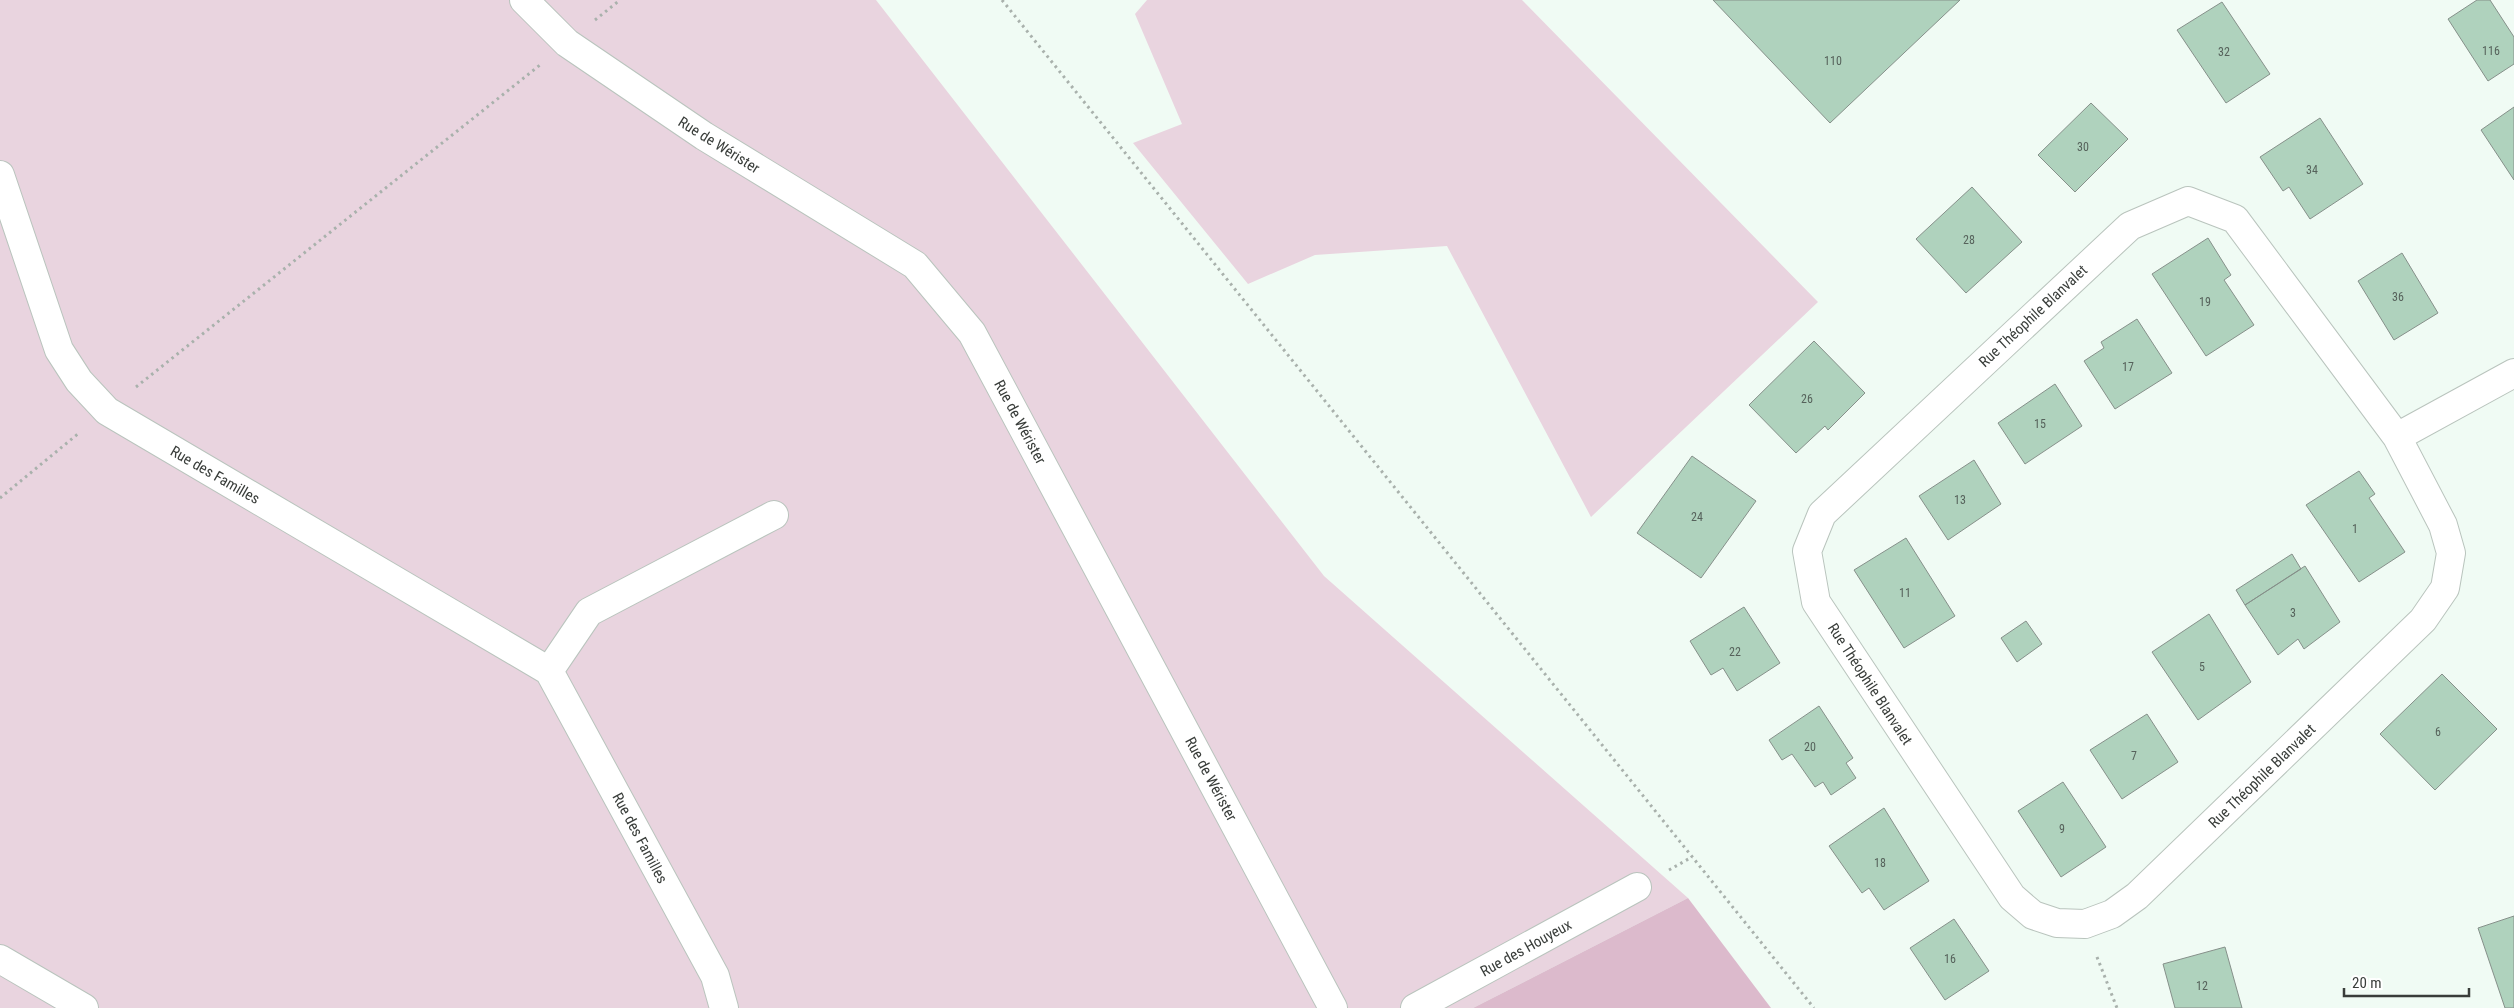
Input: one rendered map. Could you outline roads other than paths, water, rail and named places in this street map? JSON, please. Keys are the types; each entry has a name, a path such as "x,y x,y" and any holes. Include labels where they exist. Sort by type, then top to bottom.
{"street":[{"name":"Rue de Wérister","path":"524,0 567,43 704,136 915,265 972,333 1333,1008"},
{"name":"Rue des Familles","path":"0,175 60,350 79,381 106,411 549,671 715,976 724,1008"},
{"name":"Rue Théophile Blanvalet","path":"2188,202 2235,219 2397,437 2443,525 2451,553 2445,588 2423,620 2137,896 2112,914 2085,924 2057,923 2033,915 2012,898 1816,602 1807,551 1822,514 2130,226 2188,202"},
{"path":"2397,437 2514,373"},
{"path":"549,671 589,612 774,515"},
{"name":"Rue des Houyeux","path":"1415,1008 1637,887"},
{"path":"0,959 84,1008"}]}
